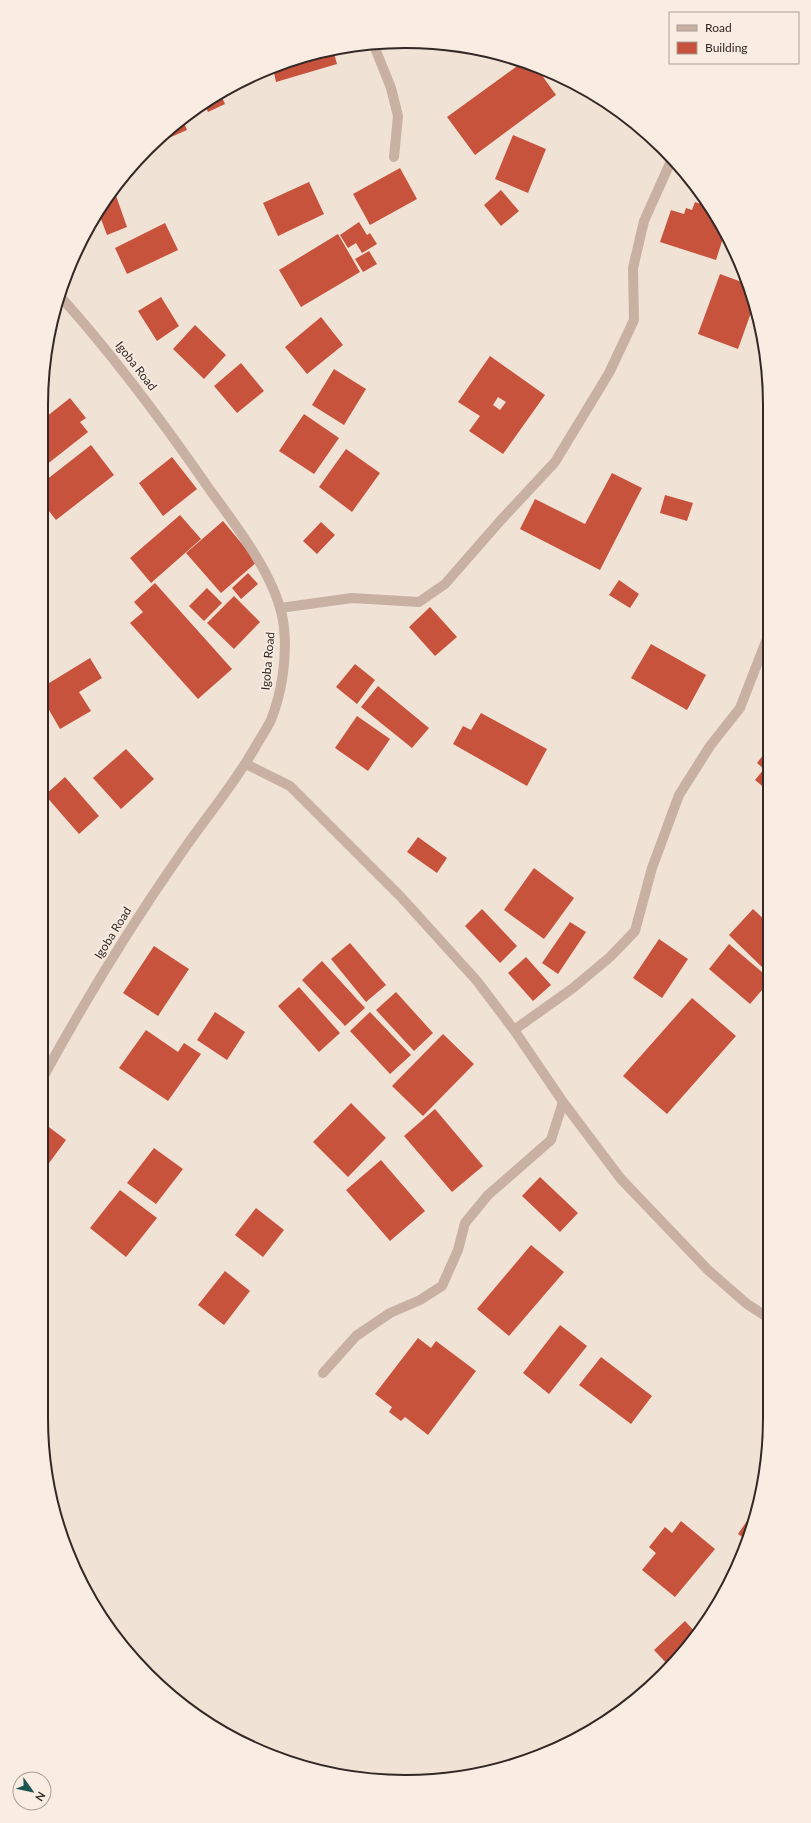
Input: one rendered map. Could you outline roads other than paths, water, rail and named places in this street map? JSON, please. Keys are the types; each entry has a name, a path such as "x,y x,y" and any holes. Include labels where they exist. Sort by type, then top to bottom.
{"street":[{"path":"376,50 391,88 398,116 394,157"},
{"path":"280,608 352,598 419,602 445,584 501,520 555,462 609,373 634,320 633,268 644,221 669,165"},
{"name":"Igoba Road","path":"48,1068 74,1022 133,926 180,854 246,764 270,722 280,692 284,662 284,628 280,608 265,572 200,474 156,412 94,334 64,300"},
{"path":"514,1030 573,988 610,957 635,931 652,868 679,795 710,746 740,708 763,649"},
{"path":"246,764 290,786 401,897 477,981 514,1030 563,1102 621,1179 708,1270 747,1304 763,1314"},
{"path":"323,1373 356,1336 390,1313 420,1300 442,1286 458,1250 465,1223 488,1195 551,1140 563,1102"}]}
